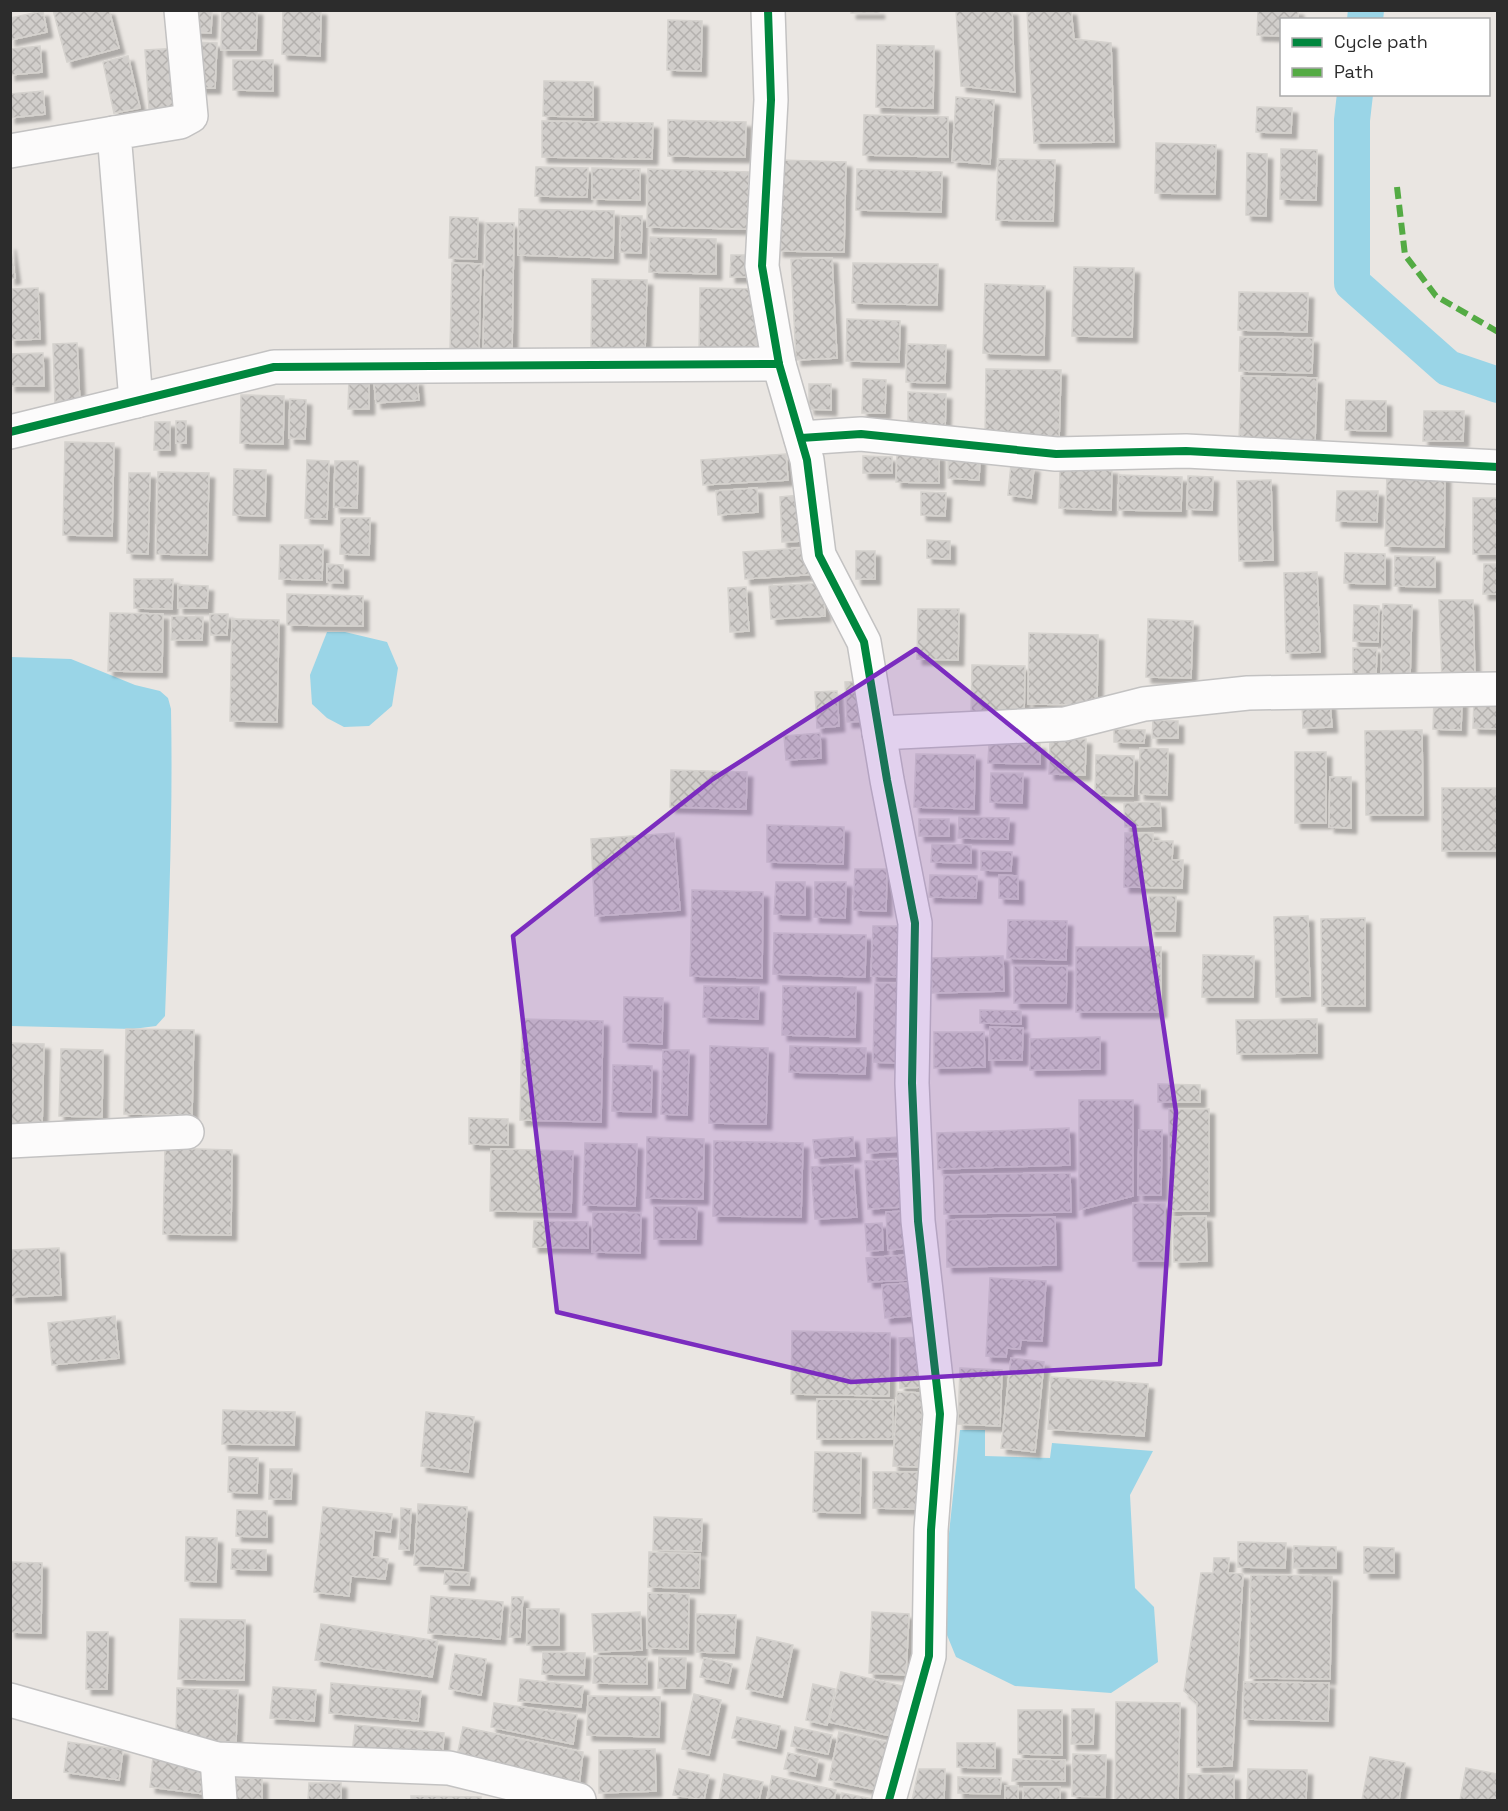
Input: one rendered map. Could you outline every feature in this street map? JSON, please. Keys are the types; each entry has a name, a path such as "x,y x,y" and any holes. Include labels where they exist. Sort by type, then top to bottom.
{"street":[{"path":"10,152 180,122 191,116 181,10"},
{"path":"768,10 771,100 762,266 779,364 807,460 819,555 864,642 915,923 912,1083 918,1221 940,1414 931,1530 929,1656 889,1800"},
{"path":"114,133 136,402"},
{"path":"10,432 274,367 779,364"},
{"path":"801,438 861,434 1056,454 1186,451 1497,467"},
{"path":"879,733 1065,724 1144,704 1248,693 1497,689"},
{"path":"10,1141 188,1132"},
{"path":"10,1700 217,1759 449,1768 579,1800"},
{"path":"217,1759 220,1800"}],"highlighted area":[{"path":"916,649 1134,826 1176,1112 1160,1364 851,1382 557,1312 513,936 713,779"}],"water":[{"path":"327,632 345,632 387,642 398,668 392,706 369,726 344,727 327,718 312,704 310,675"},
{"path":"11,657 71,659 135,685 160,691 168,698 171,709 171,786 168,939 165,1016 156,1026 133,1029 11,1026"},
{"path":"960,1430 985,1430 985,1456 1050,1458 1052,1443 1153,1451 1130,1495 1135,1588 1154,1607 1158,1662 1111,1693 1015,1686 956,1657 940,1618"}],"building":[{"path":"53,10 109,10 119,48 67,62"},
{"path":"194,10 212,10 211,33 193,32"},
{"path":"222,10 257,10 256,50 221,50"},
{"path":"283,10 321,10 320,56 282,54"},
{"path":"851,10 879,10 879,13 851,13"},
{"path":"956,10 1012,10 1015,92 961,86"},
{"path":"1027,10 1071,10 1074,39 1111,43 1114,142 1034,143"},
{"path":"1258,10 1298,10 1298,18 1280,18 1280,36 1257,35"},
{"path":"43,11 47,32 10,40 10,18"},
{"path":"668,20 702,21 701,71 667,70"},
{"path":"194,42 217,43 215,88 193,88"},
{"path":"877,45 934,46 933,108 876,107"},
{"path":"40,46 42,72 10,75 10,49"},
{"path":"181,48 185,108 149,109 145,50"},
{"path":"128,56 140,108 114,113 103,62"},
{"path":"233,60 273,60 273,91 233,90"},
{"path":"544,81 593,82 593,117 543,116"},
{"path":"43,91 45,114 10,118 10,94"},
{"path":"956,97 994,100 990,164 952,161"},
{"path":"1257,107 1292,108 1291,133 1256,132"},
{"path":"864,115 948,117 948,157 863,155"},
{"path":"668,120 746,122 745,157 668,156"},
{"path":"542,121 653,123 652,159 542,157"},
{"path":"1156,143 1216,145 1215,194 1155,193"},
{"path":"1281,149 1317,150 1316,200 1280,199"},
{"path":"1247,153 1267,154 1266,216 1246,215"},
{"path":"998,159 1055,160 1053,221 996,220"},
{"path":"780,160 846,162 844,252 778,251"},
{"path":"536,167 588,168 587,197 535,196"},
{"path":"592,168 640,169 640,200 592,199"},
{"path":"648,169 749,172 748,229 647,227"},
{"path":"857,169 942,172 941,212 856,210"},
{"path":"519,209 614,211 613,258 518,255"},
{"path":"621,216 642,216 641,253 620,252"},
{"path":"450,217 478,218 477,259 449,258"},
{"path":"486,223 514,223 512,351 483,350"},
{"path":"650,237 716,239 716,274 649,272"},
{"path":"10,244 15,278 10,279"},
{"path":"731,255 750,255 750,277 730,277"},
{"path":"832,258 837,358 796,360 791,259"},
{"path":"452,263 481,264 479,351 450,350"},
{"path":"853,263 938,264 937,305 852,303"},
{"path":"1074,267 1134,268 1132,337 1072,336"},
{"path":"592,279 647,280 645,353 591,352"},
{"path":"985,284 1045,286 1044,355 983,353"},
{"path":"38,288 40,339 10,340 10,289"},
{"path":"700,288 762,289 761,357 699,355"},
{"path":"1239,292 1308,293 1307,332 1238,330"},
{"path":"847,319 900,321 899,362 846,361"},
{"path":"1240,337 1313,338 1312,373 1239,371"},
{"path":"77,343 80,405 55,406 53,344"},
{"path":"907,344 946,345 945,383 906,382"},
{"path":"43,353 44,386 10,386 10,354"},
{"path":"986,369 1061,370 1059,442 985,441"},
{"path":"1241,376 1317,378 1315,443 1239,441"},
{"path":"349,377 369,377 369,409 348,409"},
{"path":"863,379 886,380 885,413 862,413"},
{"path":"417,380 419,400 376,403 374,383"},
{"path":"809,384 831,384 831,410 809,409"},
{"path":"908,392 946,394 945,432 908,431"},
{"path":"241,395 284,396 283,444 240,443"},
{"path":"290,399 306,400 305,439 289,438"},
{"path":"1346,400 1386,401 1386,431 1345,430"},
{"path":"1424,411 1464,411 1463,441 1423,441"},
{"path":"176,421 186,421 186,443 176,443"},
{"path":"155,422 170,422 170,450 154,450"},
{"path":"65,442 114,443 112,536 63,535"},
{"path":"786,454 788,480 703,485 701,460"},
{"path":"897,454 939,455 939,483 896,482"},
{"path":"863,456 892,457 892,473 863,473"},
{"path":"948,456 980,456 979,480 948,478"},
{"path":"307,460 329,461 327,519 305,518"},
{"path":"335,461 358,461 357,508 334,507"},
{"path":"1011,464 1034,467 1031,498 1008,495"},
{"path":"1060,468 1112,469 1111,510 1059,508"},
{"path":"234,469 266,470 265,516 233,515"},
{"path":"158,472 209,473 207,555 156,554"},
{"path":"1387,472 1445,474 1444,547 1385,546"},
{"path":"129,473 150,473 148,554 127,553"},
{"path":"1119,475 1182,477 1181,511 1118,510"},
{"path":"1188,476 1213,477 1212,510 1187,509"},
{"path":"1271,480 1273,560 1239,561 1237,481"},
{"path":"757,488 758,512 718,515 716,491"},
{"path":"1337,491 1378,491 1377,522 1336,521"},
{"path":"921,492 946,493 945,516 921,515"},
{"path":"800,495 803,541 782,542 780,497"},
{"path":"1473,498 1498,498 1498,554 1473,554"},
{"path":"341,518 370,518 369,555 340,554"},
{"path":"927,540 950,541 950,559 927,558"},
{"path":"280,545 323,545 322,580 279,579"},
{"path":"815,547 817,574 745,579 743,552"},
{"path":"856,551 875,551 875,579 856,579"},
{"path":"1345,553 1385,554 1385,584 1344,583"},
{"path":"1395,556 1435,557 1435,587 1394,586"},
{"path":"327,564 343,565 343,583 327,582"},
{"path":"1484,564 1498,564 1498,594 1483,594"},
{"path":"1317,572 1320,652 1286,653 1284,573"},
{"path":"134,579 173,579 172,609 134,608"},
{"path":"823,583 825,616 771,619 769,586"},
{"path":"178,585 208,586 207,608 178,608"},
{"path":"746,587 749,631 730,632 728,588"},
{"path":"287,594 363,596 363,626 287,625"},
{"path":"1439,600 1473,600 1475,679 1442,681"},
{"path":"1383,604 1412,605 1410,679 1381,678"},
{"path":"1354,605 1379,606 1378,642 1353,641"},
{"path":"918,609 959,609 958,660 917,659"},
{"path":"110,613 163,614 162,672 108,671"},
{"path":"210,614 228,614 227,635 210,635"},
{"path":"172,616 203,617 202,640 171,640"},
{"path":"232,619 279,620 277,722 230,721"},
{"path":"1148,619 1193,621 1191,678 1146,677"},
{"path":"1029,633 1098,635 1097,705 1028,704"},
{"path":"1353,648 1377,648 1376,675 1353,674"},
{"path":"972,665 1025,666 1024,717 971,716"},
{"path":"863,681 866,721 847,722 845,682"},
{"path":"837,691 839,726 817,728 815,692"},
{"path":"1434,698 1462,700 1461,730 1433,729"},
{"path":"1474,698 1498,698 1498,729 1473,728"},
{"path":"1330,703 1332,727 1303,728 1302,704"},
{"path":"1153,720 1178,721 1178,738 1152,738"},
{"path":"1114,729 1145,730 1144,743 1114,742"},
{"path":"1422,730 1423,815 1366,815 1365,731"},
{"path":"820,733 821,758 786,760 784,736"},
{"path":"1050,738 1086,739 1085,775 1049,774"},
{"path":"989,743 1040,744 1040,764 988,763"},
{"path":"1140,748 1168,749 1167,795 1139,794"},
{"path":"1295,752 1326,752 1326,823 1295,823"},
{"path":"916,754 975,755 974,809 914,807"},
{"path":"1096,755 1134,756 1133,796 1095,795"},
{"path":"671,770 747,772 746,809 670,807"},
{"path":"991,773 1023,773 1022,803 990,802"},
{"path":"1330,777 1351,777 1351,828 1329,827"},
{"path":"1442,788 1498,788 1498,851 1442,851"},
{"path":"1160,802 1161,826 1125,827 1124,803"},
{"path":"959,817 1009,818 1008,839 958,838"},
{"path":"919,819 949,819 949,836 919,836"},
{"path":"767,825 844,827 843,864 767,862"},
{"path":"674,833 680,910 595,916 591,839"},
{"path":"1125,833 1153,833 1153,841 1173,841 1172,860 1183,860 1182,888 1124,887"},
{"path":"932,844 971,845 971,863 931,862"},
{"path":"981,851 1012,852 1011,871 981,870"},
{"path":"855,869 887,869 886,911 853,910"},
{"path":"930,875 977,876 976,898 929,897"},
{"path":"999,875 1018,876 1018,899 999,898"},
{"path":"776,882 805,882 805,915 774,914"},
{"path":"815,882 846,882 845,918 814,917"},
{"path":"692,890 763,892 762,978 690,976"},
{"path":"1149,896 1176,896 1175,931 1149,931"},
{"path":"1308,916 1310,996 1276,997 1274,917"},
{"path":"1365,918 1365,1006 1322,1006 1321,919"},
{"path":"1008,920 1067,921 1066,960 1007,958"},
{"path":"873,926 900,926 899,977 871,976"},
{"path":"774,933 866,935 865,977 773,974"},
{"path":"1076,947 1161,947 1161,1012 1076,1012"},
{"path":"1203,955 1254,956 1253,997 1202,997"},
{"path":"1003,956 1004,991 932,993 931,958"},
{"path":"1014,966 1067,966 1066,1003 1014,1003"},
{"path":"875,983 899,983 897,1063 873,1062"},
{"path":"704,986 759,987 758,1019 703,1017"},
{"path":"783,986 856,987 855,1037 782,1035"},
{"path":"624,997 663,998 662,1044 623,1042"},
{"path":"980,1010 1021,1011 1021,1024 980,1023"},
{"path":"522,1019 603,1021 601,1122 520,1120"},
{"path":"1317,1019 1317,1053 1237,1054 1236,1020"},
{"path":"990,1027 1023,1028 1022,1060 989,1060"},
{"path":"126,1029 194,1030 192,1115 124,1114"},
{"path":"934,1032 984,1032 985,1067 934,1068"},
{"path":"1100,1037 1100,1069 1030,1070 1030,1039"},
{"path":"10,1043 44,1044 42,1129 10,1128"},
{"path":"710,1046 768,1048 766,1124 709,1123"},
{"path":"790,1046 866,1048 865,1074 789,1072"},
{"path":"61,1049 103,1050 102,1117 59,1116"},
{"path":"663,1050 689,1050 687,1115 661,1114"},
{"path":"613,1065 652,1066 651,1112 612,1111"},
{"path":"1158,1084 1200,1085 1200,1102 1158,1102"},
{"path":"1079,1100 1133,1100 1133,1196 1079,1210"},
{"path":"1169,1109 1209,1109 1209,1211 1169,1211"},
{"path":"469,1118 508,1119 508,1145 469,1144"},
{"path":"1069,1128 1070,1165 938,1169 937,1133"},
{"path":"1139,1130 1162,1130 1161,1195 1138,1195"},
{"path":"647,1137 704,1139 703,1199 646,1198"},
{"path":"853,1137 855,1156 815,1158 813,1140"},
{"path":"900,1137 901,1151 867,1153 867,1139"},
{"path":"714,1141 803,1143 801,1217 713,1216"},
{"path":"585,1143 637,1144 635,1206 583,1205"},
{"path":"165,1148 232,1150 231,1235 163,1234"},
{"path":"491,1149 573,1151 571,1212 490,1211"},
{"path":"899,1159 902,1207 868,1209 865,1161"},
{"path":"853,1164 857,1217 815,1219 811,1167"},
{"path":"1070,1173 1071,1212 944,1214 944,1175"},
{"path":"1133,1203 1165,1204 1164,1261 1133,1261"},
{"path":"654,1206 697,1207 696,1239 654,1239"},
{"path":"909,1211 911,1248 888,1250 886,1212"},
{"path":"593,1212 641,1213 640,1253 592,1252"},
{"path":"1206,1216 1207,1261 1174,1262 1173,1217"},
{"path":"1055,1217 1056,1265 947,1267 946,1220"},
{"path":"534,1221 588,1222 588,1248 533,1247"},
{"path":"882,1223 883,1250 867,1251 865,1224"},
{"path":"59,1248 61,1295 10,1297 10,1250"},
{"path":"908,1255 909,1280 868,1282 866,1258"},
{"path":"990,1278 1046,1281 1042,1341 1021,1340 1020,1349 1007,1348 1006,1357 986,1356"},
{"path":"921,1282 923,1315 885,1318 882,1285"},
{"path":"115,1316 119,1358 52,1365 48,1323"},
{"path":"792,1331 890,1333 889,1396 791,1394"},
{"path":"923,1337 925,1387 900,1388 899,1338"},
{"path":"1011,1358 1044,1362 1035,1452 1001,1448"},
{"path":"960,1368 1002,1370 1000,1426 958,1424"},
{"path":"1051,1377 1148,1384 1144,1436 1048,1429"},
{"path":"897,1392 923,1393 920,1467 893,1466"},
{"path":"817,1399 893,1400 893,1439 817,1439"},
{"path":"223,1410 295,1412 294,1445 222,1444"},
{"path":"426,1412 474,1417 468,1472 421,1466"},
{"path":"815,1452 861,1453 860,1513 813,1512"},
{"path":"229,1457 258,1458 257,1493 228,1492"},
{"path":"270,1469 292,1469 291,1499 269,1499"},
{"path":"873,1472 919,1472 919,1509 873,1508"},
{"path":"418,1504 467,1507 463,1568 414,1565"},
{"path":"323,1507 392,1514 390,1532 374,1530 372,1557 388,1559 385,1579 351,1576 349,1596 314,1592"},
{"path":"401,1508 411,1509 409,1550 399,1549"},
{"path":"237,1510 267,1511 267,1537 236,1536"},
{"path":"654,1517 702,1519 701,1551 653,1550"},
{"path":"186,1537 217,1538 216,1582 185,1581"},
{"path":"1238,1542 1286,1543 1285,1568 1238,1567"},
{"path":"1294,1546 1336,1547 1336,1568 1293,1568"},
{"path":"1364,1547 1394,1548 1394,1573 1364,1573"},
{"path":"232,1549 266,1550 266,1570 231,1569"},
{"path":"649,1552 700,1554 699,1588 648,1587"},
{"path":"1214,1558 1229,1558 1228,1573 1243,1574 1232,1766 1197,1767 1197,1702 1184,1691 1201,1573 1213,1573"},
{"path":"10,1562 42,1563 41,1633 10,1632"},
{"path":"445,1571 470,1573 469,1585 444,1584"},
{"path":"1251,1575 1332,1576 1330,1679 1249,1678"},
{"path":"648,1593 689,1594 688,1649 647,1648"},
{"path":"431,1596 503,1602 500,1639 428,1633"},
{"path":"512,1597 523,1597 520,1637 509,1637"},
{"path":"527,1609 559,1609 559,1645 527,1645"},
{"path":"640,1612 642,1650 594,1652 592,1614"},
{"path":"872,1612 909,1614 906,1675 869,1673"},
{"path":"696,1614 736,1615 734,1653 696,1652"},
{"path":"180,1619 245,1620 244,1680 178,1679"},
{"path":"321,1624 438,1641 432,1677 315,1660"},
{"path":"87,1632 108,1632 107,1689 86,1689"},
{"path":"757,1637 793,1645 782,1697 746,1689"},
{"path":"543,1652 585,1653 584,1675 542,1674"},
{"path":"455,1654 486,1659 481,1695 449,1689"},
{"path":"594,1656 647,1657 647,1684 593,1683"},
{"path":"659,1657 686,1658 685,1688 658,1688"},
{"path":"704,1658 732,1664 728,1683 700,1677"},
{"path":"841,1672 907,1687 896,1737 829,1722"},
{"path":"520,1679 583,1686 581,1707 518,1701"},
{"path":"1244,1682 1329,1683 1328,1721 1243,1719"},
{"path":"331,1683 421,1691 418,1721 329,1713"},
{"path":"813,1684 835,1689 827,1725 806,1720"},
{"path":"273,1687 316,1690 314,1721 270,1718"},
{"path":"177,1688 238,1690 236,1742 176,1741"},
{"path":"694,1694 721,1700 709,1755 682,1749"},
{"path":"588,1696 660,1697 659,1737 587,1735"},
{"path":"1116,1702 1180,1703 1178,1800 1115,1800"},
{"path":"494,1703 577,1715 573,1744 491,1727"},
{"path":"1072,1709 1094,1709 1093,1744 1071,1744"},
{"path":"1018,1710 1062,1710 1062,1755 1018,1754"},
{"path":"737,1717 780,1726 776,1748 732,1738"},
{"path":"355,1725 444,1733 442,1763 352,1755"},
{"path":"463,1727 583,1752 579,1786 456,1761"},
{"path":"795,1727 832,1735 828,1754 791,1746"},
{"path":"839,1732 892,1743 882,1791 829,1780"},
{"path":"68,1742 123,1750 119,1780 64,1772"},
{"path":"957,1743 995,1743 995,1768 957,1767"},
{"path":"655,1749 656,1791 599,1793 599,1750"},
{"path":"788,1753 818,1759 815,1776 784,1769"},
{"path":"1073,1754 1106,1755 1105,1797 1072,1796"},
{"path":"153,1757 208,1764 204,1794 150,1787"},
{"path":"1370,1757 1405,1763 1399,1800 1362,1800"},
{"path":"1013,1759 1065,1760 1065,1781 1012,1781"},
{"path":"1466,1768 1498,1774 1497,1800 1460,1800"},
{"path":"679,1769 709,1775 704,1800 673,1795"},
{"path":"919,1769 945,1769 944,1800 912,1800"},
{"path":"1248,1769 1307,1770 1306,1800 1247,1800"},
{"path":"724,1774 763,1782 759,1800 719,1800"},
{"path":"1187,1774 1234,1775 1234,1800 1187,1800"},
{"path":"772,1776 836,1790 834,1800 767,1800"},
{"path":"958,1777 1001,1778 1000,1794 958,1793"},
{"path":"262,1778 262,1800 231,1800 231,1779"},
{"path":"309,1783 341,1783 341,1800 308,1800"},
{"path":"1005,1786 1018,1786 1018,1800 1005,1800"},
{"path":"1024,1787 1060,1787 1060,1800 1023,1800"},
{"path":"842,1793 878,1800 841,1800"},
{"path":"411,1796 481,1797 481,1800 411,1800"}],"waterway":[{"path":"1365,18 1366,10"},
{"path":"1355,96 1352,120 1352,283 1448,368 1498,385"}],"marked path":[{"path":"1397,187 1405,255 1436,296 1498,332"}],"cycle path":[{"path":"768,10 771,100 762,266 779,364 807,460 819,555 864,642 887,780 915,923 912,1083 918,1221 940,1414 931,1530 929,1656 889,1800"},
{"path":"10,432 274,367 779,364"},
{"path":"801,438 861,434 1056,454 1186,451 1498,467"}]}
